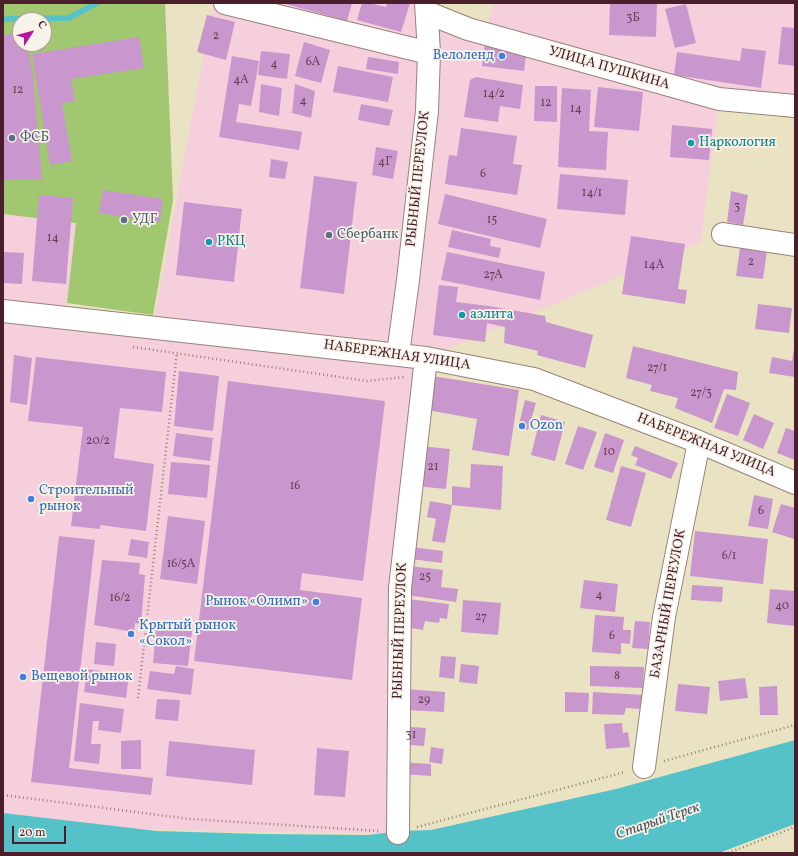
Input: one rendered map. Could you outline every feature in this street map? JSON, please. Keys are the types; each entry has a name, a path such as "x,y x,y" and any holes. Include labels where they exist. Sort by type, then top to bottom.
{"street":[{"path":"225,3 429,53"},
{"name":"РЫБНЫЙ ПЕРЕУЛОК","path":"398,354 427,111 429,53 427,8"},
{"name":"УЛИЦА ПУШКИНА","path":"427,8 468,29 719,99 795,106"},
{"path":"724,234 795,246"},
{"name":"НАБЕРЕЖНАЯ УЛИЦА","path":"3,311 398,354 534,379 699,442 795,483"},
{"name":"РЫБНЫЙ ПЕРЕУЛОК","path":"398,833 400,588 426,358"},
{"name":"БАЗАРНЫЙ ПЕРЕУЛОК","path":"644,767 664,617 699,442"}],"path":[{"path":"138,698 177,354 178,330"},
{"path":"132,347 367,381 406,377"},
{"path":"728,853 795,827"}],"shaded area":[{"path":"213,3 426,3 487,32 488,22 494,3 795,3 795,106 719,99 701,242 426,358 428,431 418,540 411,686 398,833 252,832 106,828 3,814 3,214 76,223 65,318 153,326"}],"green space":[{"path":"3,3 165,3 173,200 153,315 67,303 76,223 3,214"}],"water":[{"name":"Старый Терек","path":"795,740 795,824 719,853 3,853 3,813 157,831 368,835 400,831 431,830 616,789"}],"building":[{"path":"282,3 352,3 347,21"},
{"path":"362,3 386,7 387,3 410,3 401,32 357,20"},
{"path":"610,3 657,3 656,37 609,35"},
{"path":"686,4 696,43 675,48 665,9"},
{"path":"207,15 235,22 226,60 197,52"},
{"path":"782,27 795,28 795,66 778,64"},
{"path":"12,33 12,52 29,52 33,75 42,179 3,180 3,36"},
{"path":"139,37 144,68 71,79 75,101 62,103 72,161 50,165 32,54"},
{"path":"304,42 330,50 321,83 295,76"},
{"path":"485,44 527,49 524,71 482,66"},
{"path":"742,48 766,51 761,88 674,75 677,52 740,61"},
{"path":"261,51 290,54 287,79 258,75"},
{"path":"232,56 259,61 251,106 239,104 236,122 302,132 299,150 219,137"},
{"path":"368,57 399,62 398,74 366,69"},
{"path":"338,66 393,77 388,102 333,92"},
{"path":"476,77 523,85 520,109 500,106 498,122 464,117 470,80"},
{"path":"261,84 282,88 279,116 259,112"},
{"path":"295,84 315,91 311,118 292,113"},
{"path":"535,86 557,86 557,122 534,121"},
{"path":"598,87 643,92 639,131 594,127"},
{"path":"562,88 591,90 589,131 608,132 606,170 558,167"},
{"path":"361,104 393,110 389,126 358,120"},
{"name":"Наркология","path":"672,125 712,129 709,160 670,157"},
{"path":"461,128 517,136 513,164 522,165 517,195 445,184 449,155 457,156"},
{"path":"376,147 398,151 393,179 372,175"},
{"path":"271,159 288,162 285,179 269,177"},
{"path":"560,174 628,180 625,215 557,209"},
{"name":"Сбербанк","path":"314,176 357,182 344,294 300,288"},
{"path":"103,190 163,199 160,222 99,213"},
{"path":"731,191 748,195 743,225 727,222"},
{"path":"445,194 547,219 540,248 438,224"},
{"path":"39,195 73,198 66,284 32,281"},
{"name":"РКЦ","path":"184,202 242,209 234,282 176,275"},
{"path":"452,230 491,239 490,246 501,248 499,258 448,247"},
{"path":"631,236 685,244 678,289 687,290 685,304 622,294"},
{"path":"740,248 767,251 763,279 736,276"},
{"path":"3,252 24,253 22,284 3,283"},
{"path":"447,252 545,272 540,300 441,280"},
{"path":"439,285 458,287 456,302 545,316 546,322 593,335 585,368 537,355 538,351 504,343 505,327 487,323 485,342 433,335"},
{"path":"758,304 792,308 789,333 755,329"},
{"path":"633,346 738,372 736,390 724,389 712,423 675,408 678,398 650,391 652,385 626,378"},
{"path":"794,348 795,377 769,373 772,357 792,361"},
{"path":"14,355 32,358 27,405 10,402"},
{"path":"36,357 166,372 162,412 120,408 114,458 154,464 146,531 100,525 100,529 71,526 83,427 28,421"},
{"path":"179,371 219,376 213,431 174,426"},
{"path":"433,376 519,390 509,456 472,450 477,419 427,410"},
{"path":"228,381 385,401 363,581 302,573 300,590 362,598 352,680 194,661"},
{"path":"727,394 750,403 738,436 714,428"},
{"path":"525,400 536,403 528,430 518,428"},
{"path":"754,414 774,423 763,449 743,440"},
{"path":"541,415 565,422 555,461 531,455"},
{"path":"578,426 597,432 583,470 565,464"},
{"path":"786,428 795,431 795,460 777,453"},
{"path":"176,433 213,438 210,461 173,456"},
{"path":"605,433 624,440 613,473 594,467"},
{"path":"419,446 450,449 446,489 415,486"},
{"path":"635,446 678,463 671,479 635,465 638,458 631,455"},
{"path":"171,462 210,465 207,498 168,494"},
{"path":"471,464 503,466 501,510 452,505 452,486 470,488"},
{"path":"621,466 646,473 631,527 606,520"},
{"path":"754,495 773,499 768,529 748,526"},
{"path":"430,501 452,505 445,543 432,541 436,519 427,517"},
{"path":"781,504 795,508 794,539 772,532"},
{"path":"168,516 205,521 197,584 160,579"},
{"path":"695,531 768,539 763,584 690,576"},
{"path":"59,536 95,540 69,768 153,778 151,795 31,782"},
{"path":"131,539 149,542 147,558 128,555"},
{"path":"411,547 443,551 442,563 410,559"},
{"path":"102,560 140,563 139,574 145,575 141,624 135,623 134,632 94,625"},
{"path":"410,566 443,570 441,587 458,589 456,602 406,595"},
{"path":"584,580 618,584 615,612 580,608"},
{"path":"692,585 723,587 722,602 691,600"},
{"path":"770,589 795,591 795,626 767,623"},
{"path":"408,599 449,604 447,619 440,618 439,623 425,621 423,630 405,627"},
{"path":"463,600 501,603 498,635 461,632"},
{"path":"595,615 624,617 623,630 631,630 630,644 621,643 621,654 592,652"},
{"path":"635,621 650,622 648,649 632,648"},
{"path":"156,628 192,631 188,666 153,663"},
{"path":"96,642 116,644 114,666 94,664"},
{"path":"441,656 456,657 454,679 439,677"},
{"path":"461,664 479,666 477,684 459,682"},
{"path":"176,666 194,669 191,695 147,689 150,671 174,674"},
{"path":"590,666 644,667 643,688 590,686"},
{"path":"87,669 129,675 126,698 84,692"},
{"path":"745,678 748,698 720,701 718,681"},
{"path":"678,684 710,687 707,714 675,711"},
{"path":"777,686 778,715 760,715 759,687"},
{"path":"405,689 445,692 444,712 404,710"},
{"path":"565,692 589,693 588,712 565,712"},
{"path":"593,692 643,695 642,709 626,708 624,715 592,714"},
{"path":"157,699 180,700 178,721 155,719"},
{"path":"80,703 124,709 121,733 98,730 99,721 93,721 91,744 101,744 99,764 74,761"},
{"path":"622,723 623,733 628,732 630,747 606,749 604,724"},
{"path":"398,726 426,728 424,746 397,744"},
{"path":"141,740 141,769 121,769 121,741"},
{"path":"169,741 255,750 252,785 166,776"},
{"path":"431,747 444,749 442,764 429,762"},
{"path":"317,748 349,751 345,797 314,795"},
{"path":"400,762 431,764 431,776 400,774"}],"waterway":[{"path":"3,19 69,18 97,3"}],"place":[{"name":"Велоленд","path":"502,56"},
{"name":"ФСБ","path":"12,138"},
{"name":"Наркология","path":"691,143"},
{"name":"УДГ","path":"124,220"},
{"name":"Сбербанк","path":"329,235"},
{"name":"РКЦ","path":"209,242"},
{"name":"аэлита","path":"462,315"},
{"name":"Ozon","path":"522,426"},
{"name":"Строительный рынок","path":"31,499"},
{"name":"Рынок «Олимп»","path":"316,602"},
{"name":"Крытый рынок «Сокол»","path":"131,634"},
{"name":"Вещевой рынок","path":"23,677"}]}
